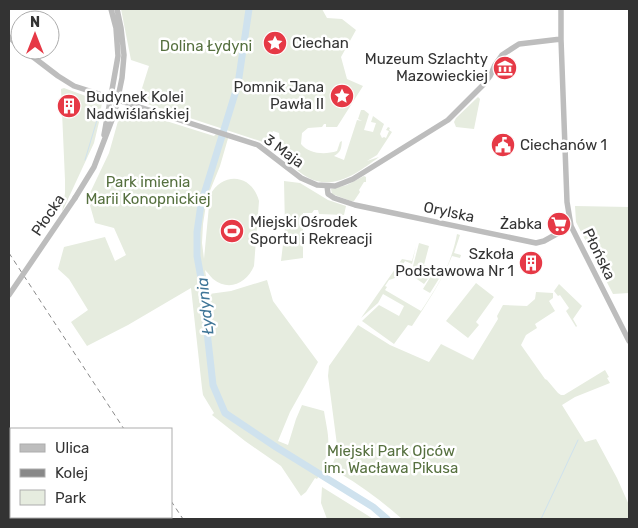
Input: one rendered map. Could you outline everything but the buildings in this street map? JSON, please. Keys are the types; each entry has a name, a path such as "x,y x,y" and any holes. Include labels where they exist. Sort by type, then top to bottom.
{"street":[{"name":"Płocka","path":"102,146 118,56 116,28 111,9"},
{"name":"Płocka","path":"9,295 94,167 113,122 124,56 117,9"},
{"name":"Płońska","path":"561,9 567,202 571,226 629,342"},
{"path":"327,186 343,183 353,178 448,120 477,92 490,76 502,55 520,44 561,39"},
{"name":"3 Maja","path":"37,60 74,86 258,145 302,178 317,185 327,186"},
{"name":"Orylska","path":"327,186 328,194 355,205 536,242 544,241 571,226"}],"green space":[{"name":"Dolina Łydyni","path":"121,9 322,9 327,18 342,19 356,30 341,57 347,79 363,86 337,127 326,127 326,124 324,124 322,127 308,128 302,133 301,144 313,152 327,153 337,151 342,141 340,150 334,156 344,160 357,120 362,121 358,119 361,110 369,114 364,130 373,132 376,123 371,122 373,116 384,124 380,134 382,138 386,138 389,131 386,130 388,127 392,132 377,155 367,161 379,157 363,169 336,181 317,181 301,173 283,158 286,153 281,147 279,133 273,131 267,145 263,142 138,101 149,66 131,60"},
{"path":"64,88 102,102 94,143 62,212 65,180 61,89"},
{"path":"478,97 480,99 474,129 456,127 454,122 456,118"},
{"name":"Park imienia Marii Konopnickiej","path":"128,109 214,136 218,132 229,135 220,166 207,198 202,243 204,259 210,195 216,187 229,179 237,179 250,185 255,192 259,201 254,266 251,272 237,284 225,285 213,279 205,270 209,294 231,291 267,280 273,301 318,362 290,412 278,441 288,445 302,405 324,411 328,432 328,445 322,465 323,469 317,479 315,478 301,496 281,466 212,415 214,413 203,395 191,288 128,325 87,346 71,322 88,310 69,279 58,269 64,247 105,237 115,261 126,255 114,228 95,223 89,195 109,153 120,114 123,110"},
{"path":"364,176 366,177 366,182 364,182 354,201 332,194 331,189 347,185"},
{"path":"284,181 300,183 328,200 346,206 344,215 319,214 318,210 314,210 312,213 303,213 303,258 281,261 285,228"},
{"path":"575,206 629,207 629,293 613,294 576,222"},
{"path":"457,234 460,235 454,253 461,255 460,258 452,256 439,283 412,326 408,325 394,344 362,321 379,305 399,316 404,306 383,294 378,303 361,318 402,259 412,261 416,246 412,264 405,261 395,278 389,280 385,290 421,311 447,266"},
{"path":"419,243 429,246 424,265 434,268 434,271 442,274 430,293 423,289 431,275 424,284 411,275 415,268 413,266"},
{"path":"476,283 494,297 476,322 479,325 468,338 446,321"},
{"path":"559,284 582,306 573,319 576,327 566,311 569,308 560,295 558,296 554,291"},
{"name":"Miejski Park Ojców im. Wacława Pikusa","path":"536,292 553,293 553,298 549,301 555,311 535,324 537,328 526,335 521,345 545,379 558,393 564,395 605,370 609,377 607,378 610,383 575,397 562,405 585,442 596,439 629,505 629,519 402,519 380,500 329,467 337,453 337,445 328,376 329,366 358,325 390,345 429,362 441,344 473,360 498,319 497,316 503,305 527,306 535,299"},
{"path":"322,487 373,519 327,519 321,503"}],"waterway":[{"name":"Łydynia","path":"249,9 238,84 201,204 197,232 197,256 213,385 225,413 373,507 387,519"},
{"path":"85,160 97,120 98,110"},
{"path":"541,519 578,440"}],"railway":[{"path":"9,253 123,428"},
{"path":"172,502 183,519"}],"place":[{"name":"Ciechan","path":"275,43"},
{"name":"Muzeum Szlachty Mazowieckiej","path":"505,68"},
{"name":"Pomnik Jana Pawła II","path":"342,96"},
{"name":"Budynek Kolei Nadwiślańskiej","path":"69,106"},
{"name":"Ciechanów 1","path":"503,145"},
{"name":"Żabka","path":"559,224"},
{"name":"Miejski Ośrodek Sportu i Rekreacji","path":"232,231"},
{"name":"Szkoła Podstawowa Nr 1","path":"531,263"}]}
